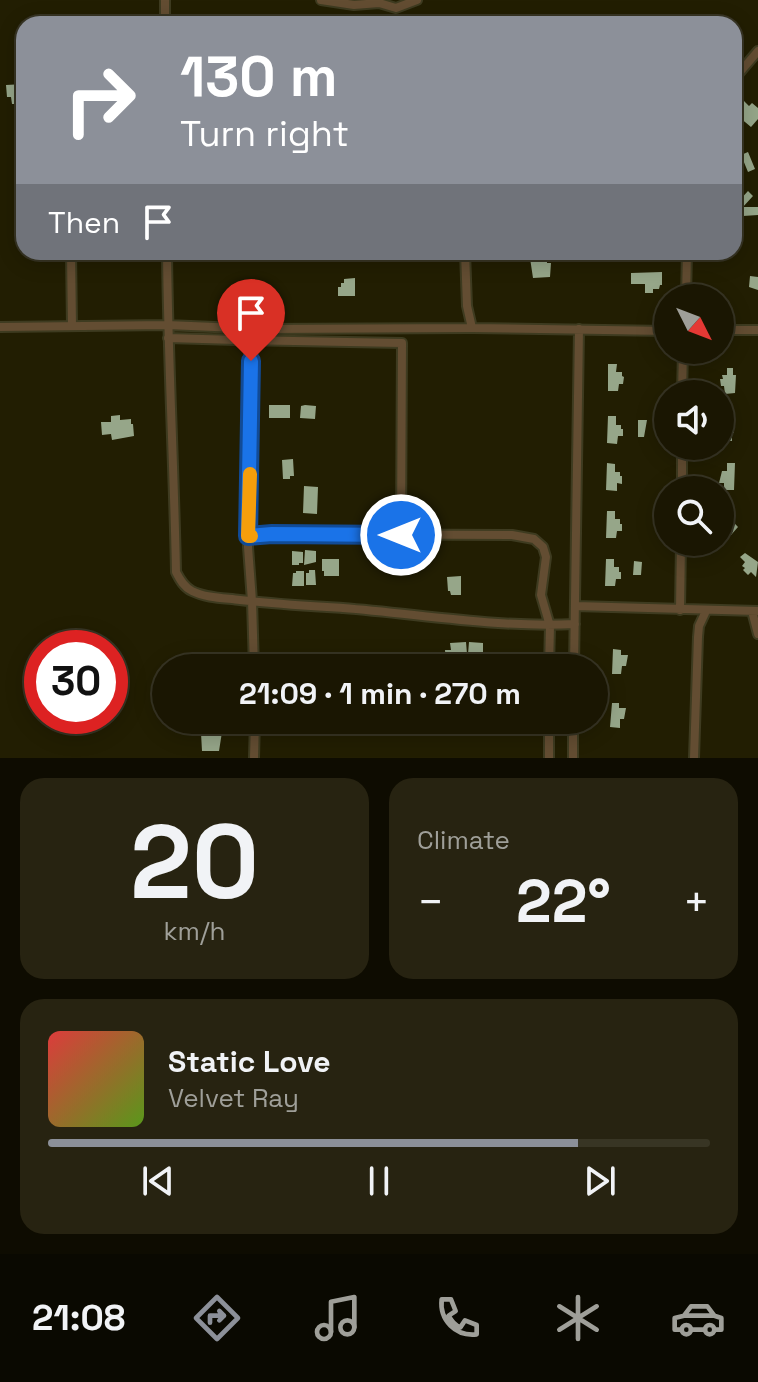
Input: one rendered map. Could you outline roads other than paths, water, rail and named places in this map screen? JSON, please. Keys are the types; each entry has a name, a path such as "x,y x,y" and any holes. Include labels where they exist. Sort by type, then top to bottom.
{"street":[{"path":"321,0 354,5 388,2 396,8 417,0"},
{"path":"742,70 758,51"},
{"path":"71,260 72,326"},
{"path":"167,260 176,572 183,583 191,590 215,598 473,621 550,626 575,624"},
{"path":"465,260 467,311 472,328"},
{"path":"686,284 687,260"},
{"path":"0,327 167,325 263,329 654,331"},
{"path":"574,654 579,329"},
{"path":"734,330 758,330"},
{"path":"168,338 402,343 401,535"},
{"path":"237,340 248,347 251,361 248,536 254,654"},
{"path":"248,536 512,535 534,539 543,547 546,557 541,595 550,626 549,654"},
{"path":"680,610 681,556"},
{"path":"575,606 755,611 758,634"},
{"path":"694,758 698,637 706,611"},
{"path":"255,734 256,755"},
{"path":"548,757 549,734"},
{"path":"573,734 573,758"}]}
